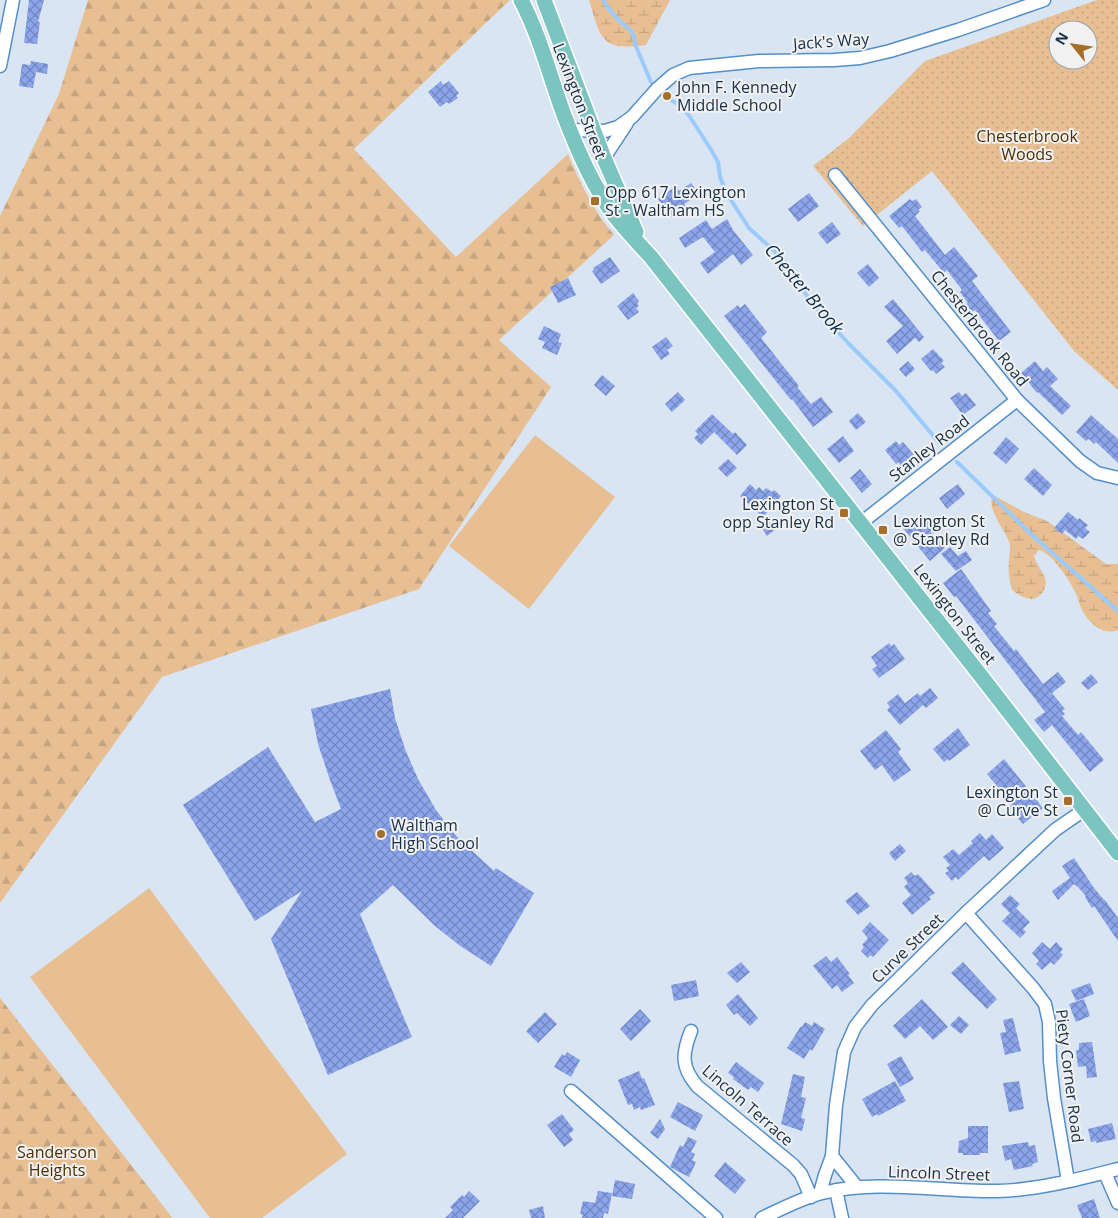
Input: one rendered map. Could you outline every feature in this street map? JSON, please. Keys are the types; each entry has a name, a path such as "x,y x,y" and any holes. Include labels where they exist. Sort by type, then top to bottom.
{"main road":[{"name":"Lexington Street","path":"521,0 571,130 595,184 610,210 651,257 1118,853"},
{"name":"Lexington Street","path":"544,0 627,214 651,257"}],"street":[{"path":"0,66 13,0"},
{"name":"Jack's Way","path":"604,158 632,117 657,89 673,75 689,68 760,61 860,58 890,51 958,30 1044,0"},
{"name":"Jack's Way","path":"571,130 605,131 618,127 632,117"},
{"name":"Chesterbrook Road","path":"835,175 1017,400 1080,462 1097,473 1118,478"},
{"name":"Stanley Road","path":"861,523 1017,400"},
{"name":"Curve Street","path":"816,1195 832,1156 840,1072 844,1052 855,1027 872,1005 966,913 1055,830 1084,810"},
{"name":"Piety Corner Road","path":"966,913 1045,1004 1049,1022 1050,1061 1054,1098 1068,1181"},
{"name":"Lincoln Terrace","path":"690,1031 685,1045 684,1064 689,1076 697,1086 793,1165 816,1195"},
{"path":"571,1091 716,1218"},
{"path":"832,1156 857,1187"},
{"name":"Lincoln Street","path":"762,1218 816,1195 857,1187 999,1191 1026,1189 1118,1169"},
{"path":"1105,1172 1118,1203"},
{"path":"836,1190 842,1218"}],"green space":[{"path":"88,0 509,0 354,149 456,257 568,154 588,196 614,235 499,340 551,387 419,589 162,677 0,903 0,216 59,94"},
{"path":"589,0 670,0 646,45 620,46 611,44 600,33"},
{"name":"Chesterbrook Woods","path":"1097,0 1118,0 1118,390 1074,351 932,171 863,226 813,166 849,138 925,61"},
{"path":"535,435 615,497 529,609 449,546"},
{"path":"995,496 1024,512 1047,521 1106,564 1118,564 1118,630 1103,630 1089,621 1066,576 1050,556 1039,550 1034,556 1046,581 1041,595 1031,599 1021,596 1012,590 1009,579 1010,544 992,509 992,497"},
{"path":"149,888 347,1154 262,1218 210,1218 30,977"},
{"name":"Sanderson Heights","path":"0,998 168,1212 172,1218 0,1218"}],"building":[{"path":"29,0 44,0 38,22 40,22 37,44 24,43"},
{"path":"31,61 48,64 47,74 36,72 33,88 19,86 22,64 30,65"},
{"path":"441,81 443,85 449,81 459,93 456,96 458,98 440,107 428,92"},
{"path":"691,183 699,194 684,204 686,207 671,217 658,199 676,186 679,191"},
{"path":"809,193 819,206 798,222 788,209"},
{"path":"910,199 912,201 916,199 922,207 915,216 945,255 954,247 978,276 972,281 1011,332 999,341 975,310 972,312 966,304 968,303 960,292 962,290 947,270 944,273 925,250 922,252 902,226 899,228 889,216"},
{"path":"727,219 733,230 753,255 741,265 733,254 708,274 700,263 715,252 703,237 685,248 679,238 706,220 712,229"},
{"path":"832,222 841,234 827,244 818,233"},
{"path":"610,257 620,271 601,284 592,271 594,270 593,268"},
{"path":"868,264 879,278 869,287 857,273"},
{"path":"568,278 576,295 558,303 550,287"},
{"path":"633,293 639,301 637,303 639,306 636,308 639,312 628,320 617,306"},
{"path":"893,299 924,337 919,342 915,338 897,354 886,341 903,326 884,307"},
{"path":"745,304 767,332 761,338 799,386 797,387 811,404 821,397 833,412 813,427 724,316 738,305 740,308"},
{"path":"544,326 561,334 558,342 562,343 557,355 542,348 545,342 538,339"},
{"path":"666,337 673,346 667,350 670,354 661,360 652,347"},
{"path":"933,349 944,361 941,363 945,367 936,374 921,359"},
{"path":"908,361 915,369 906,377 899,369"},
{"path":"1035,361 1043,371 1047,367 1058,379 1050,386 1071,406 1062,415 1037,393 1021,373"},
{"path":"602,375 615,386 606,396 594,385"},
{"path":"678,392 685,400 672,412 665,404"},
{"path":"959,392 962,396 966,393 976,405 963,415 950,398"},
{"path":"858,413 866,422 856,430 849,421"},
{"path":"712,414 733,434 735,432 747,445 737,455 714,432 701,445 694,438 698,434 695,431"},
{"path":"1091,415 1118,439 1118,463 1096,442 1094,444 1089,439 1086,441 1076,432"},
{"path":"843,436 854,451 839,463 827,449"},
{"path":"1006,437 1019,449 1006,464 993,453"},
{"path":"896,441 899,445 903,442 915,456 902,467 898,462 896,464 885,450"},
{"path":"728,459 737,468 727,477 718,468"},
{"path":"1034,468 1052,485 1043,496 1024,479"},
{"path":"860,469 872,484 862,493 850,478"},
{"path":"750,484 756,490 759,487 763,491 766,488 772,492 774,490 781,496 763,517 740,496"},
{"path":"958,484 965,494 947,509 939,498"},
{"path":"1068,512 1088,525 1085,528 1090,532 1083,539 1078,536 1076,539 1065,530 1062,534 1054,528"},
{"path":"768,515 777,528 767,536 758,523"},
{"path":"925,516 935,528 930,531 945,548 930,561 902,527 914,518 917,522"},
{"path":"950,547 958,556 966,551 972,560 956,571 941,554"},
{"path":"961,569 991,611 988,613 997,624 994,626 1014,651 1016,649 1043,684 1058,672 1066,682 1052,693 1065,709 1062,711 1065,714 1062,716 1078,735 1081,732 1104,760 1090,772 1052,725 1044,732 1034,720 1045,712 956,596 954,597 943,583"},
{"path":"889,643 891,646 894,644 905,659 879,678 872,669 877,666 871,657"},
{"path":"1091,674 1098,682 1088,690 1081,683"},
{"path":"930,688 938,698 926,708 923,705 900,725 887,710 890,707 887,703 898,694 905,703 918,693 920,696"},
{"path":"390,689 395,718 405,749 418,779 436,810 456,836 494,871 496,868 534,893 491,966 459,945 435,926 393,885 360,914 412,1037 328,1075 271,939 302,891 255,921 183,805 268,747 315,822 341,809 318,744 311,709"},
{"path":"958,728 970,745 949,761 948,759 944,762 933,749"},
{"path":"886,730 901,749 898,752 911,770 894,782 882,765 875,770 860,751"},
{"path":"1004,759 1043,808 1023,824 1009,807 1012,804 987,774"},
{"path":"980,833 986,840 992,834 1004,848 989,861 984,856 958,880 956,877 952,881 945,873 949,871 946,868 950,865 943,857 953,849 959,855 973,843 971,841"},
{"path":"900,844 906,851 895,861 889,853"},
{"path":"1074,858 1094,888 1118,918 1118,941 1094,906 1092,908 1086,896 1078,887 1074,884 1058,900 1052,891 1070,878 1062,866"},
{"path":"911,872 915,876 918,874 935,893 929,897 931,899 912,915 902,903 911,895 904,887 908,883 904,878"},
{"path":"857,892 870,906 858,915 845,901"},
{"path":"1010,895 1020,904 1016,908 1030,922 1023,929 1026,932 1020,938 1002,921 1010,913 1001,904"},
{"path":"870,922 889,940 873,957 870,955 868,958 861,951 864,947 862,945 868,938 862,931"},
{"path":"1042,942 1050,949 1056,942 1063,949 1060,952 1063,955 1054,965 1051,962 1042,970 1036,964 1039,961 1032,953"},
{"path":"826,956 831,962 837,957 850,974 848,975 854,983 842,992 837,985 832,989 813,966"},
{"path":"741,962 750,972 737,983 727,973"},
{"path":"963,962 997,999 987,1009 951,973"},
{"path":"696,980 699,996 674,1001 671,985"},
{"path":"1090,983 1094,994 1076,1001 1071,990"},
{"path":"738,994 758,1018 750,1026 737,1013 734,1015 726,1005"},
{"path":"922,999 948,1027 933,1040 920,1026 905,1039 893,1026"},
{"path":"1084,999 1090,1016 1076,1022 1069,1004"},
{"path":"640,1009 651,1021 631,1041 620,1029"},
{"path":"545,1012 557,1024 538,1043 526,1031"},
{"path":"959,1016 969,1025 961,1034 950,1025"},
{"path":"1013,1018 1021,1051 1005,1055 1000,1033 1006,1032 1003,1020"},
{"path":"805,1022 812,1026 814,1022 825,1029 812,1051 810,1049 804,1059 787,1048"},
{"path":"1092,1042 1097,1077 1087,1078 1086,1066 1078,1067 1076,1050 1079,1050 1079,1043"},
{"path":"567,1052 580,1060 571,1077 554,1067 562,1054 565,1056"},
{"path":"901,1056 914,1079 900,1087 887,1064"},
{"path":"736,1062 764,1083 758,1092 751,1087 748,1090 728,1073"},
{"path":"639,1071 642,1079 644,1078 655,1105 641,1110 640,1107 634,1110 632,1104 628,1105 618,1080"},
{"path":"793,1074 805,1077 801,1097 806,1098 801,1118 805,1119 802,1131 781,1124"},
{"path":"895,1081 906,1101 878,1116 877,1114 872,1117 862,1099"},
{"path":"1019,1081 1024,1109 1009,1112 1003,1083"},
{"path":"678,1102 703,1115 695,1131 670,1117"},
{"path":"562,1114 574,1130 569,1134 573,1140 564,1147 547,1125"},
{"path":"660,1119 665,1129 658,1139 650,1133"},
{"path":"1112,1123 1116,1139 1096,1143 1096,1141 1091,1142 1088,1129"},
{"path":"968,1126 988,1126 988,1153 963,1155 963,1153 958,1153 959,1141 968,1138"},
{"path":"688,1137 697,1141 691,1152 695,1154 692,1160 696,1162 689,1177 670,1167 680,1145 683,1147"},
{"path":"1028,1142 1029,1146 1035,1145 1038,1162 1032,1164 1033,1166 1014,1170 1011,1159 1005,1161 1002,1146"},
{"path":"725,1162 746,1180 735,1194 714,1176"},
{"path":"615,1180 635,1184 632,1199 612,1196"},
{"path":"469,1191 480,1201 463,1218 445,1218 453,1210 450,1207"},
{"path":"598,1191 612,1193 608,1214 604,1213 603,1218 582,1218 583,1215 580,1214 583,1201 595,1203"},
{"path":"1094,1199 1100,1218 1082,1218 1077,1205"},
{"path":"543,1206 545,1218 531,1218 529,1210"}],"waterway":[{"name":"Chester Brook","path":"603,0 614,15 632,32 651,82"},
{"name":"Chester Brook","path":"667,98 678,104 688,114 710,148 718,162 720,177 727,194 749,228 783,259 811,302 849,344 896,391 941,445"},
{"name":"Chester Brook","path":"957,462 1033,536 1118,611"}],"place":[{"name":"John F. Kennedy Middle School","path":"667,96"},
{"name":"Opp 617 Lexington St - Waltham HS","path":"595,201"},
{"name":"Lexington St opp Stanley Rd","path":"844,513"},
{"name":"Lexington St @ Stanley Rd","path":"883,530"},
{"name":"Lexington St @ Curve St","path":"1068,801"},
{"name":"Waltham High School","path":"381,834"}]}
